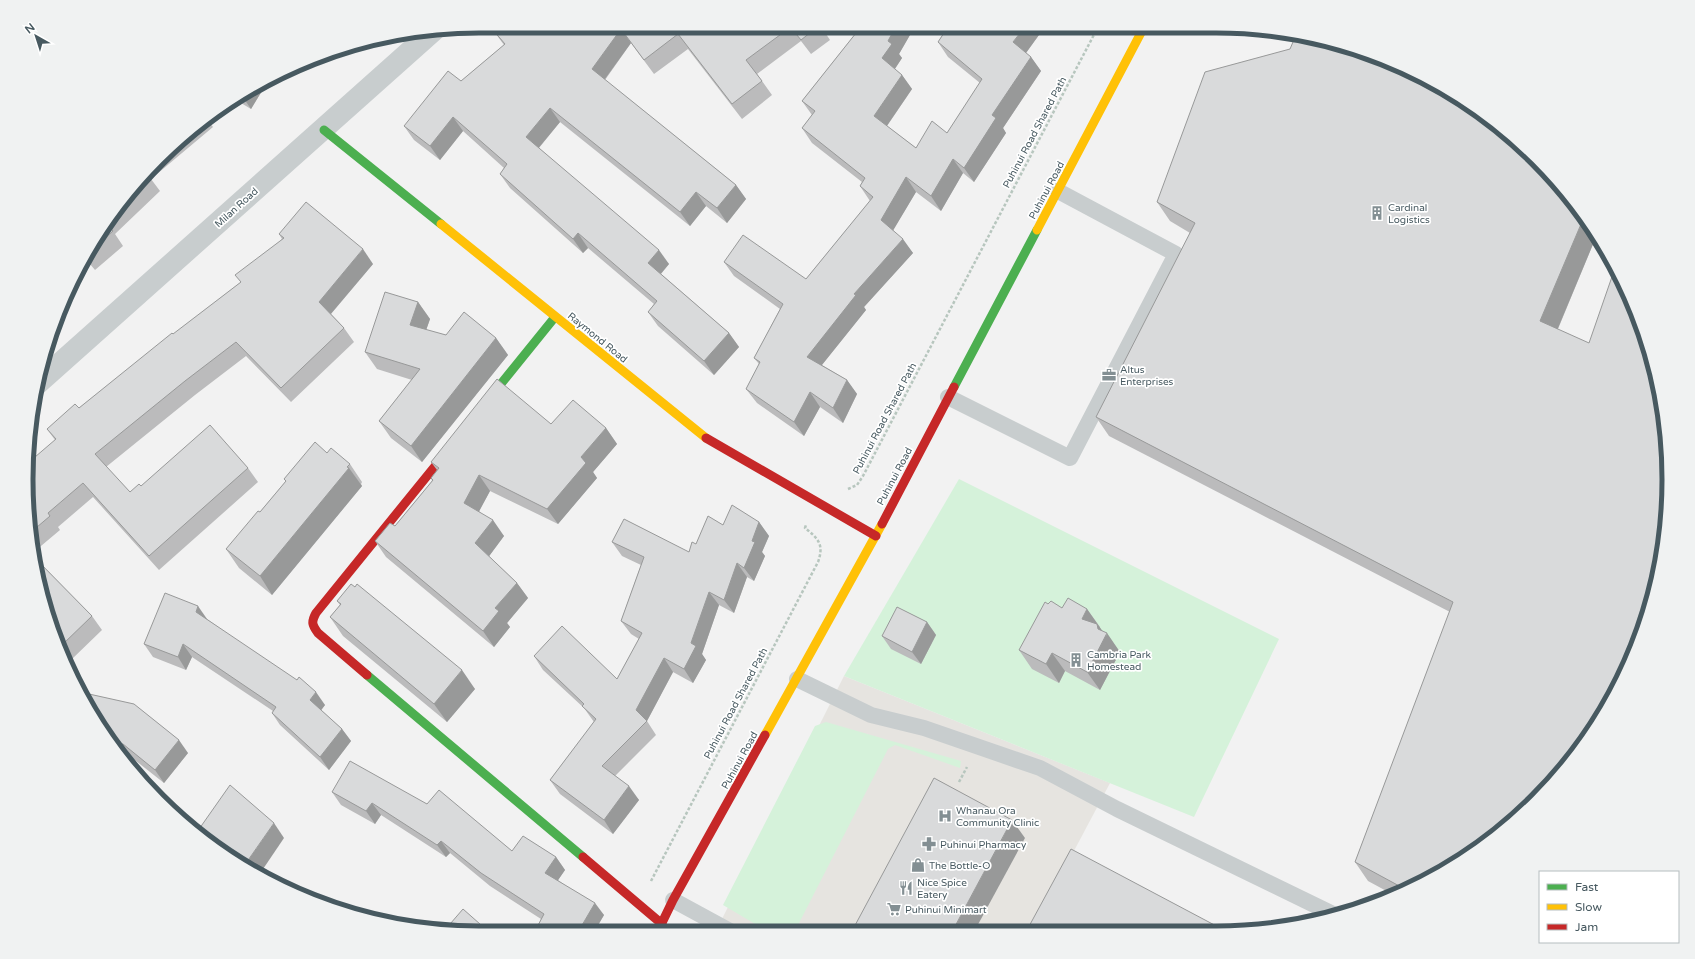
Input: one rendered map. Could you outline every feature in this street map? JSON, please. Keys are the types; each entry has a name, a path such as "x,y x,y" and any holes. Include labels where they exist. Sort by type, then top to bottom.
{"street":[{"name":"Puhinui Road","path":"661,926 673,900 876,536 1141,33"},
{"name":"Milan Road","path":"45,377 324,130 427,36"},
{"name":"Raymond Road","path":"324,130 711,442 876,536"},
{"path":"475,416 555,317"},
{"path":"460,435 316,613 312,620 313,626 318,633 639,905 658,926"}],"lane":[{"path":"948,397 1070,458 1176,254 1058,191"},
{"path":"797,679 871,715 924,728 1040,768 1117,809 1328,912"},
{"path":"673,900 721,926"}],"path":[{"name":"Puhinui Road Shared Path","path":"842,489 849,489 857,485 863,476 1095,33"},
{"name":"Puhinui Road Shared Path","path":"639,905 818,562 821,548 814,534 805,528 816,502"}],"shaded area":[{"path":"844,676 1110,783 1034,926 719,926"}],"green space":[{"path":"959,479 1279,639 1194,817 844,676"},
{"path":"826,722 961,761 960,768 895,745 888,749 798,926 759,926 723,905 815,726"}],"building":[{"path":"496,33 618,33 592,69 736,185 717,208 696,192 680,212 550,108 526,137 659,250 648,263 729,333 704,361 648,312 657,301 578,233 573,239 500,174 507,164 453,117 430,146 404,126 448,71 461,81 505,44"},
{"path":"624,33 783,33 746,60 762,81 732,104 678,34 644,60"},
{"path":"795,33 810,33 801,40"},
{"path":"856,33 892,33 888,41 892,44 882,58 902,75 874,116 916,148 932,121 947,133 982,79 938,42 944,33 1020,33 1013,42 1031,57 992,115 996,118 964,168 953,159 931,196 906,177 881,220 903,239 854,294 856,295 807,357 847,380 833,408 810,392 794,422 746,389 760,362 754,358 783,304 724,262 743,235 806,279 873,197 860,186 865,178 802,128 815,111 802,101"},
{"path":"1294,40 1331,48 1386,67 1413,79 1464,108 1510,144 1531,164 1551,185 1581,223 1540,321 1589,343 1612,275 1628,309 1647,364 1658,421 1662,480 1658,538 1653,567 1647,595 1628,650 1602,703 1587,728 1570,751 1551,774 1510,815 1464,851 1439,866 1399,886 1355,862 1453,602 1096,417 1195,223 1157,202 1205,72 1290,49"},
{"path":"306,202 363,249 319,302 344,328 281,388 236,342 95,454 130,492 139,484 141,486 210,425 248,468 149,556 83,483 48,513 50,516 36,528 33,480 34,458 56,439 47,429 75,404 79,408 172,333 173,334 241,282 235,275 284,238 279,234"},
{"path":"110,228 113,231 102,240"},
{"path":"385,292 418,302 410,325 446,335 464,312 496,338 411,446 379,421 420,369 365,352"},
{"path":"497,379 551,424 573,400 606,428 581,457 586,463 547,509 479,475 464,503 493,520 475,543 517,583 495,608 499,611 483,631 375,541 390,523 395,526 433,480 431,478 439,468 431,462"},
{"path":"315,442 327,453 331,448 350,464 347,467 349,468 260,576 226,549 286,481 284,479"},
{"path":"732,505 759,522 752,541 755,542 744,568 737,563 724,600 709,592 691,643 696,646 684,669 664,658 636,710 647,721 602,766 629,786 604,820 550,780 596,719 582,706 584,704 534,656 562,626 617,679 642,633 621,621 644,557 612,542 624,519 689,552 692,542 696,544 708,516 723,525"},
{"path":"42,565 92,616 64,643 48,595"},
{"path":"351,584 355,587 357,584 462,670 434,704 330,617 341,604 337,601"},
{"path":"165,593 198,606 196,612 297,680 299,677 316,692 310,700 342,729 320,757 272,713 276,707 183,644 178,657 144,644"},
{"path":"1068,598 1087,609 1082,619 1097,624 1098,629 1107,633 1087,672 1052,653 1046,664 1019,650 1045,602 1048,604 1051,601 1062,608"},
{"path":"897,607 927,622 912,652 882,636"},
{"path":"88,694 134,704 179,740 155,770 123,744 119,743 108,728"},
{"path":"350,761 427,804 439,790 512,851 523,836 556,857 545,873 595,903 582,926 538,926 544,914 481,873 441,841 437,845 372,803 366,811 332,792"},
{"path":"934,778 1012,820 955,926 855,926"},
{"path":"230,785 274,823 248,861 231,851 200,828"},
{"path":"1071,849 1216,926 1216,926 1029,926"},
{"path":"463,909 482,926 480,926 449,925"}],"traffic: fast":[{"path":"324,130 441,224"},
{"path":"954,387 1037,230"},
{"path":"483,406 555,317"},
{"path":"367,675 583,857"}],"traffic: slow":[{"path":"1037,230 1141,33"},
{"path":"441,224 706,438"},
{"path":"765,735 882,524"}],"traffic: jam":[{"path":"882,524 954,387"},
{"path":"706,438 876,536"},
{"path":"367,675 318,633 313,626 313,619 316,613 453,444"},
{"path":"660,926 673,900 765,735"},
{"path":"583,857 662,924"}],"place":[{"name":"Cardinal Logistics","path":"1377,213"},
{"name":"Altus Enterprises","path":"1109,375"},
{"name":"Cambria Park Homestead","path":"1076,660"},
{"name":"Whanau Ora Community Clinic","path":"945,816"},
{"name":"Puhinui Pharmacy","path":"929,844"},
{"name":"The Bottle-O","path":"918,865"},
{"name":"Nice Spice Eatery","path":"906,888"},
{"name":"Puhinui Minimart","path":"894,909"}]}
